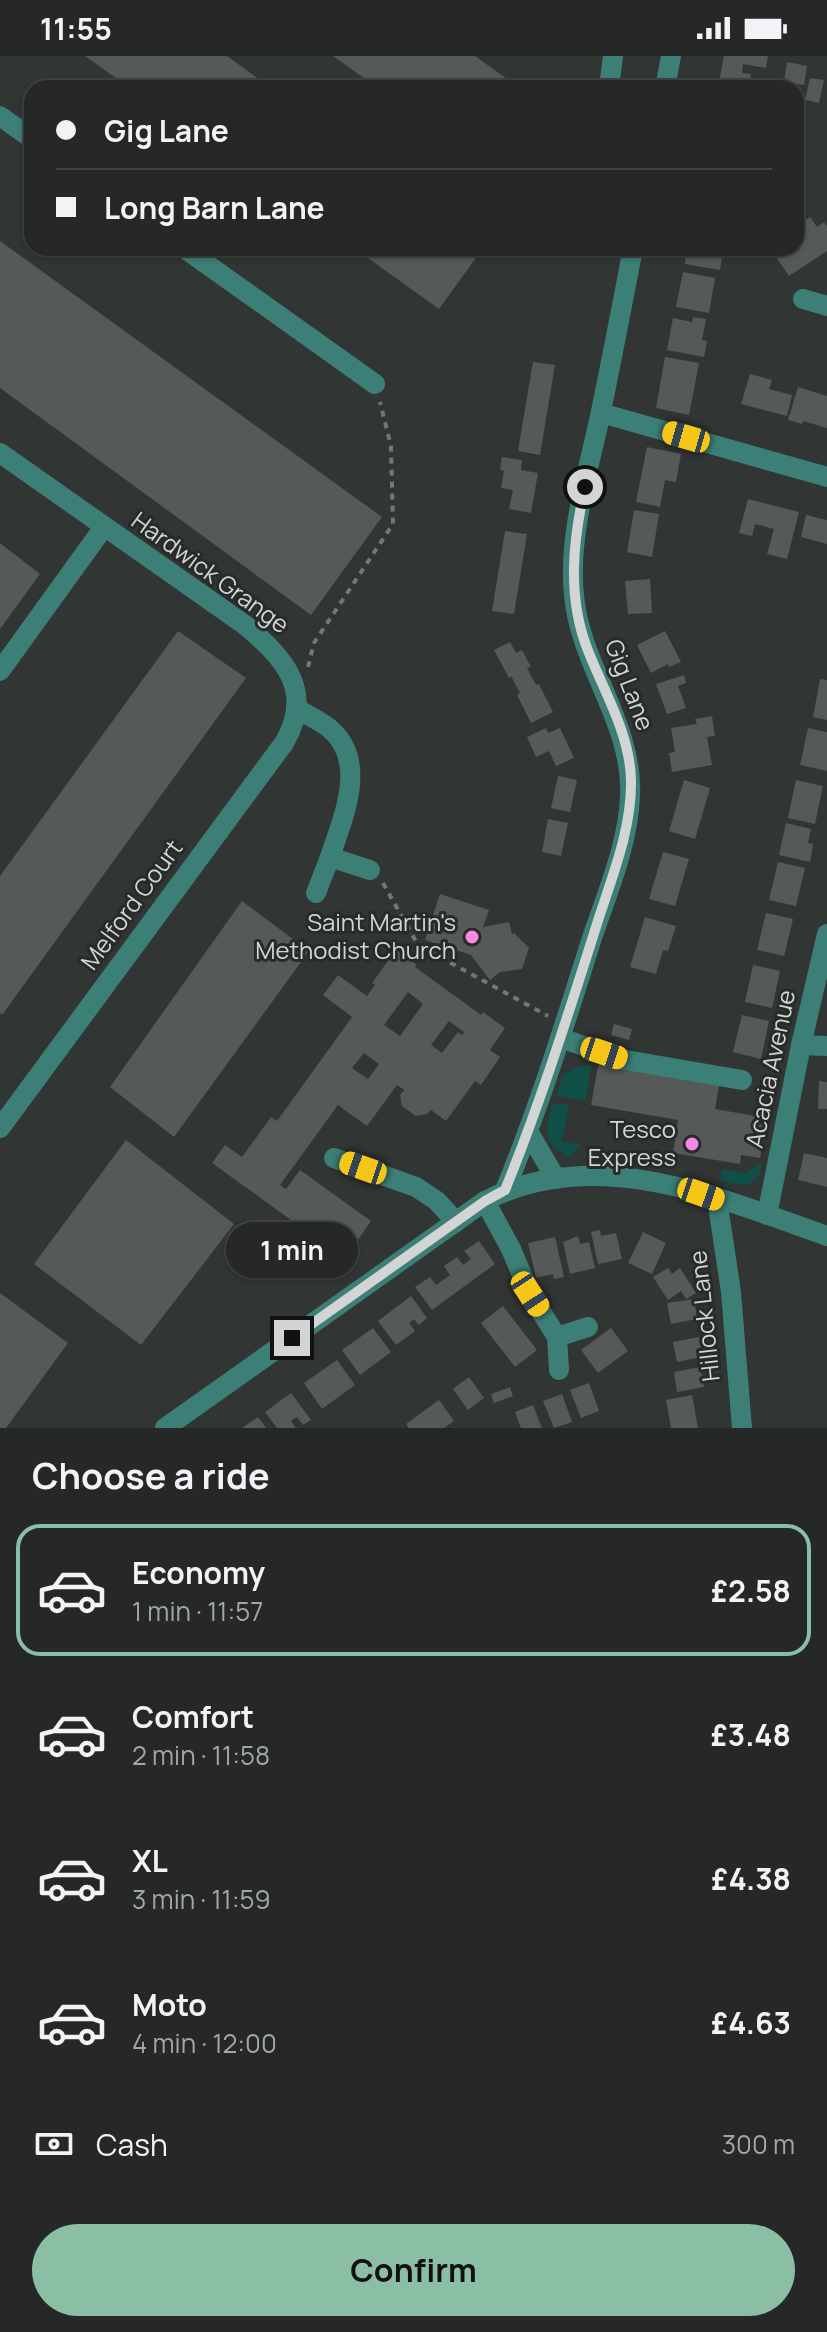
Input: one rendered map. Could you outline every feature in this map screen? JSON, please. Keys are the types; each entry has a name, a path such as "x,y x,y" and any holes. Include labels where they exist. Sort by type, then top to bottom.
{"street":[{"path":"610,80 613,56"},
{"path":"666,80 671,56"},
{"path":"0,116 24,133"},
{"path":"195,256 375,384"},
{"name":"Gig Lane","path":"505,1190 562,1032 627,824 631,777 624,741 587,648 573,593 579,512 631,256"},
{"path":"803,299 827,306"},
{"path":"601,413 827,477"},
{"name":"Hardwick Grange","path":"0,453 270,645 291,675 296,708"},
{"path":"0,671 104,527"},
{"path":"296,708 337,737 350,766 347,804 316,893"},
{"name":"Melford Court","path":"0,1128 284,743 295,720 296,708"},
{"path":"330,857 370,870"},
{"name":"Acacia Avenue","path":"767,1215 827,934"},
{"path":"562,1032 626,1060 742,1080"},
{"path":"801,1045 827,1046"},
{"path":"528,1131 556,1179"},
{"path":"334,1158 416,1187 437,1201 456,1222"},
{"path":"165,1428 485,1201 505,1190 590,1175 626,1177 685,1189 827,1236"},
{"name":"Hillock Lane","path":"717,1199 731,1292 742,1428"},
{"path":"485,1201 511,1249 530,1294 557,1337 559,1370"},
{"path":"557,1337 588,1327"}],"path":[{"path":"307,669 314,643 393,524 391,446 375,384"},
{"path":"370,870 381,880 418,945 562,1032"}],"green space":[{"path":"579,1066 591,1066 586,1101 556,1096 563,1075"},
{"path":"553,1103 569,1105 562,1141 581,1145 571,1157 550,1142 547,1128"},
{"path":"762,1162 753,1182 742,1185 720,1180 722,1169 745,1173"}],"building":[{"path":"85,56 227,56 260,80 119,80"},
{"path":"333,56 475,56 509,80 367,80"},
{"path":"724,56 768,56 766,68 743,64 742,73 751,74 750,80 719,80"},
{"path":"787,62 807,66 804,85 804,80 784,80"},
{"path":"810,78 824,80 819,103 805,100"},
{"path":"810,217 817,227 824,222 827,226 827,251 789,276 775,256 804,256 804,221"},
{"path":"0,241 382,517 311,615 0,388"},
{"path":"365,256 477,256 439,309"},
{"path":"686,256 722,256 720,270 685,264"},
{"path":"683,272 715,278 709,313 676,307"},
{"path":"693,317 706,319 702,340 707,341 704,357 667,350 673,318 692,322"},
{"path":"665,357 699,363 689,415 656,408"},
{"path":"533,362 555,365 540,455 518,451"},
{"path":"750,374 772,380 769,389 792,395 787,416 741,404"},
{"path":"798,387 827,396 827,428 788,420"},
{"path":"647,447 681,454 676,482 665,480 660,507 636,502"},
{"path":"502,457 522,460 521,470 538,473 531,513 509,509 513,490 501,488 504,471 500,470"},
{"path":"748,499 799,512 787,559 767,554 774,529 755,524 752,536 739,533"},
{"path":"634,510 659,514 652,557 627,552"},
{"path":"806,515 827,520 827,544 801,537"},
{"path":"505,531 527,534 514,614 492,611"},
{"path":"0,543 40,574 0,629"},
{"path":"650,579 652,613 628,614 625,581"},
{"path":"178,631 246,678 2,1015 0,876"},
{"path":"665,631 681,662 669,667 668,664 651,673 637,645"},
{"path":"510,642 516,653 522,650 531,667 527,668 553,712 531,723 517,695 520,693 494,650"},
{"path":"684,675 686,683 678,686 686,708 667,714 656,684"},
{"path":"820,679 827,680 827,720 813,717"},
{"path":"712,716 715,736 707,737 712,765 672,772 669,753 675,752 671,728 697,724 695,719"},
{"path":"546,728 548,733 560,728 574,758 556,766 549,751 536,757 527,737"},
{"path":"808,728 827,732 827,771 800,765"},
{"path":"558,776 577,780 570,812 551,808"},
{"path":"684,780 710,788 695,839 669,831"},
{"path":"796,780 823,786 815,824 788,818"},
{"path":"548,819 568,823 561,856 542,852"},
{"path":"786,823 811,829 808,843 813,844 810,862 779,855"},
{"path":"663,852 689,859 675,906 649,899"},
{"path":"778,862 805,868 796,906 769,900"},
{"name":"Saint Martin's Methodist Church","path":"440,894 489,910 483,927 509,922 512,934 529,948 522,969 500,972 490,980 471,955 425,940"},
{"path":"242,901 309,951 174,1137 110,1087"},
{"path":"766,913 793,919 784,956 757,950"},
{"path":"645,917 676,926 668,951 663,950 656,974 630,967"},
{"path":"396,950 481,1015 483,1012 505,1028 490,1050 500,1057 481,1085 475,1081 446,1121 431,1110 416,1116 402,1106 400,1095 404,1090 397,1085 367,1126 338,1105 280,1185 286,1189 300,1170 371,1221 345,1259 212,1163 225,1145 242,1157 271,1117 277,1121 352,1017 323,995 338,975 367,996 375,985 372,983","holes":["408,992 423,1004 400,1036 384,1025","449,1021 464,1032 462,1035 458,1032 442,1053 431,1045","364,1053 379,1064 368,1079 352,1068"]},
{"path":"753,965 780,971 772,1008 745,1002"},
{"path":"742,1015 769,1021 761,1059 733,1052"},
{"path":"614,1024 632,1029 629,1040 611,1035"},
{"path":"599,1061 720,1081 715,1109 767,1118 760,1158 741,1155 740,1164 673,1153 678,1120 591,1105"},
{"path":"819,1081 827,1082 827,1109 818,1109"},
{"path":"126,1140 234,1224 141,1345 34,1264"},
{"path":"804,1153 827,1158 827,1187 798,1180"},
{"path":"600,1230 601,1236 616,1233 622,1259 598,1264 591,1232"},
{"path":"643,1232 666,1243 652,1274 628,1263"},
{"path":"578,1236 580,1244 589,1242 595,1268 570,1274 563,1242"},
{"path":"555,1237 564,1277 554,1279 553,1274 536,1278 528,1243"},
{"path":"479,1241 495,1264 432,1310 415,1287 430,1277 436,1285 450,1275 444,1266 457,1257 463,1265 471,1259 464,1251"},
{"path":"668,1268 672,1274 680,1268 696,1293 686,1299 681,1291 668,1300 653,1277"},
{"path":"0,1293 68,1343 6,1428 0,1428"},
{"path":"411,1296 427,1318 419,1325 414,1319 409,1323 415,1331 396,1345 378,1321"},
{"path":"694,1299 697,1319 671,1324 667,1303"},
{"path":"503,1306 537,1350 515,1367 481,1323"},
{"path":"373,1328 391,1352 360,1375 342,1350"},
{"path":"611,1328 628,1351 598,1373 581,1350"},
{"path":"699,1337 702,1357 677,1362 673,1342"},
{"path":"337,1360 355,1385 322,1409 304,1383"},
{"path":"700,1367 704,1387 677,1392 674,1372"},
{"path":"469,1377 484,1398 468,1410 453,1389"},
{"path":"589,1383 599,1411 581,1418 570,1390"},
{"path":"510,1387 513,1396 494,1403 491,1394"},
{"path":"291,1393 311,1420 303,1425 297,1417 291,1421 296,1428 277,1428 265,1412"},
{"path":"562,1394 572,1422 554,1428 543,1401"},
{"path":"692,1395 698,1428 671,1428 666,1400"},
{"path":"439,1400 454,1421 444,1428 409,1428 406,1424"},
{"path":"533,1405 542,1428 521,1428 515,1412"},
{"path":"258,1417 266,1428 242,1428"}],"place":[{"name":"Saint Martin's Methodist Church","path":"472,937"},
{"name":"Tesco Express","path":"692,1144"}],"route":[{"path":"292,1338 505,1190 536,1108 615,867 630,801 631,777 624,741 587,648 573,593 579,512 585,487"}]}
